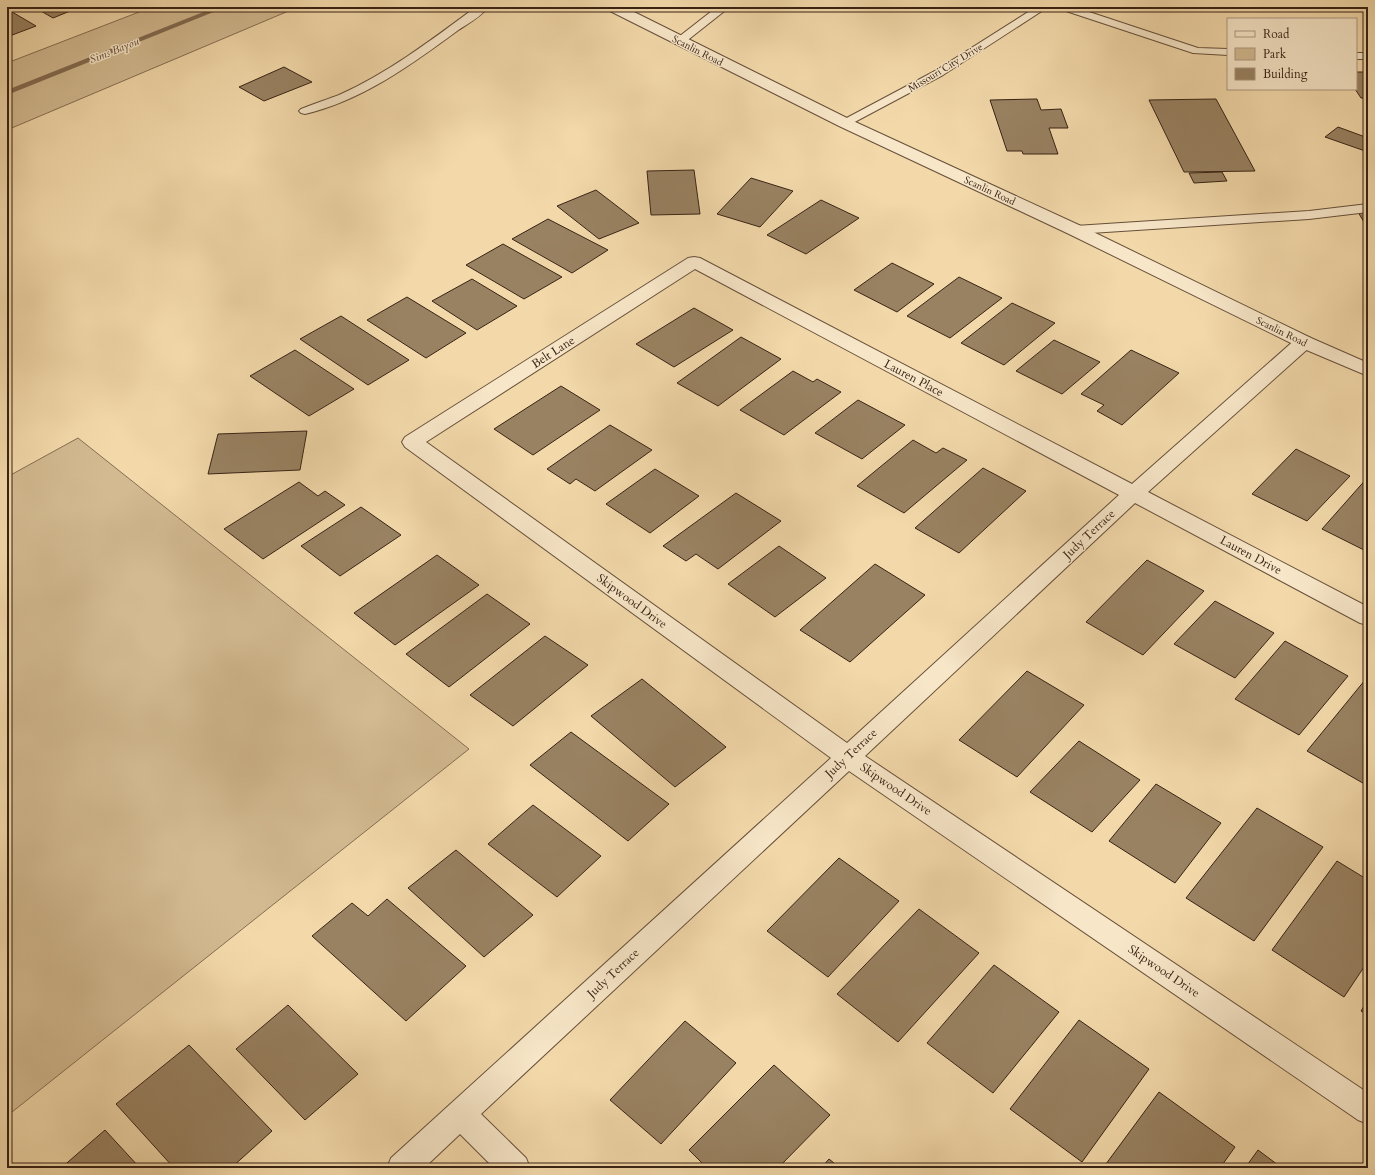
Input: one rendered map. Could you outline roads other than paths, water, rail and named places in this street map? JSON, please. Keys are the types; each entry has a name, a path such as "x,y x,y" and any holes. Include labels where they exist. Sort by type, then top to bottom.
{"street":[{"name":"Scanlin Road","path":"613,7 845,123 1075,230 1304,342 1368,370"},
{"name":"Belt Lane","path":"412,442 694,262"},
{"name":"Lauren Place","path":"694,262 1134,493"},
{"name":"Judy Terrace","path":"402,1168 1134,493 1304,342"},
{"name":"Skipwood Drive","path":"412,442 848,757 1368,1110"},
{"name":"Lauren Drive","path":"1134,493 1368,617"},
{"path":"461,1114 515,1168"}],"lane":[{"path":"305,111 343,97 384,74 427,47 483,7"},
{"path":"680,41 722,9 722,7"},
{"name":"Missouri City Drive","path":"845,123 939,73 1043,7"},
{"path":"1064,7 1197,51 1227,52"},
{"path":"1357,56 1368,56"},
{"path":"1075,230 1309,215 1368,208"}],"waterway":[{"name":"Sims Bayou","path":"7,93 222,7"}]}
